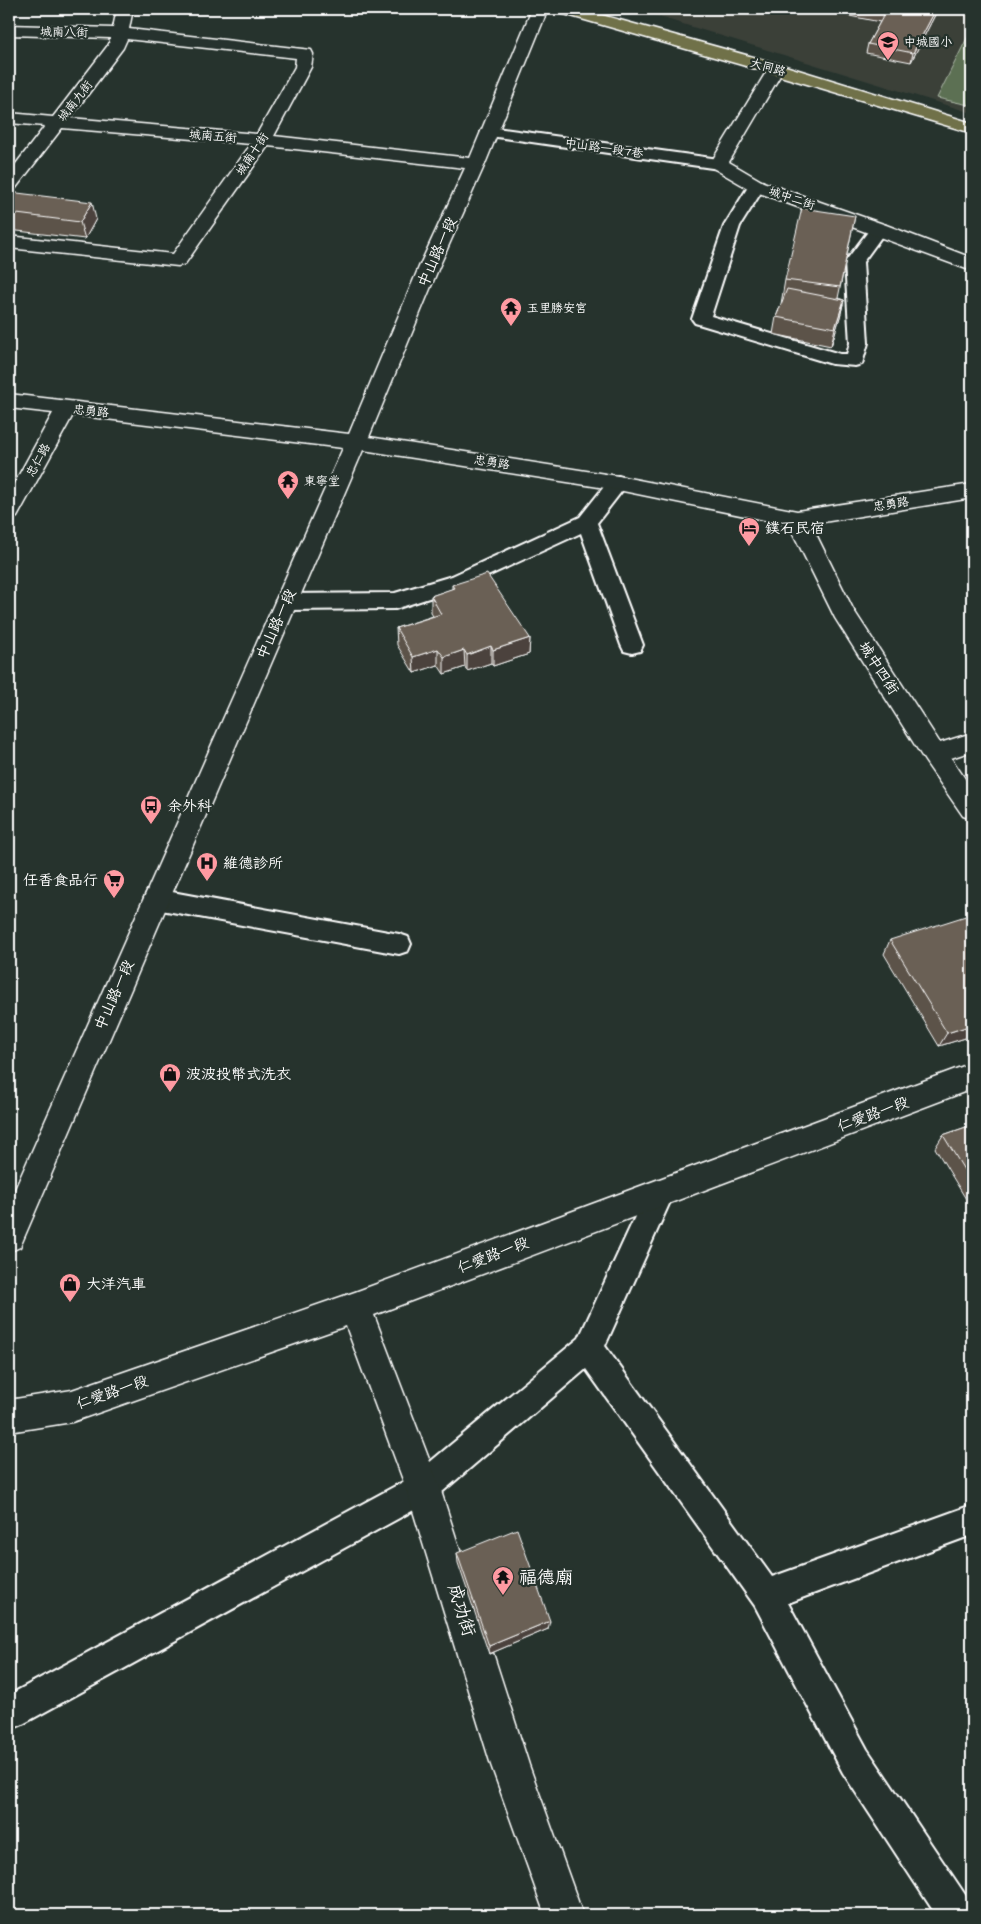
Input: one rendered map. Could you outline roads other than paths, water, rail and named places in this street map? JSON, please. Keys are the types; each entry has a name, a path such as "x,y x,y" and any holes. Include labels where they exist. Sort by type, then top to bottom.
{"main road":[{"name":"大同路","path":"563,9 776,69 972,128"}],"street":[{"name":"城南九街","path":"9,185 26,160 58,122 117,45 125,9"},
{"name":"中山路一段","path":"9,1237 356,442 429,267 476,164 540,9"},
{"name":"城南八街","path":"9,30 120,33"},
{"name":"城南十街","path":"9,242 178,260 263,140 303,66 305,54 120,33"},
{"path":"719,164 776,69"},
{"name":"城南五街","path":"9,118 263,140 476,164"},
{"name":"城中二街","path":"719,164 758,186 879,229 972,265"},
{"name":"忠勇路","path":"9,401 187,420 356,442 618,483 797,519 972,491"},
{"name":"忠仁路","path":"9,512 66,408"},
{"name":"城中四街","path":"797,519 843,612 934,754 972,809"},
{"path":"934,754 972,742"},
{"name":"仁愛路一段","path":"9,1416 72,1406 355,1307 972,1076"},
{"name":"成功街","path":"355,1307 423,1488 510,1764 564,1915"}],"lane":[{"name":"中山路一段7巷","path":"489,132 719,164"},
{"path":"758,186 732,226 702,318 839,360 855,360 859,343 854,262 879,229"},
{"path":"286,602 395,601 459,581 587,522 618,483"},
{"path":"587,522 632,645"},
{"path":"156,899 399,944"},
{"path":"9,1713 423,1488 589,1348 660,1193"},
{"path":"589,1348 766,1595 855,1761 957,1915"},
{"path":"766,1595 972,1520"}],"place":[{"name":"中城國小","path":"888,61"},
{"name":"玉里勝安宮","path":"511,327"},
{"name":"東寧堂","path":"288,500"},
{"name":"鏷石民宿","path":"749,547"},
{"name":"余外科","path":"151,825"},
{"name":"維德診所","path":"207,882"},
{"name":"任香食品行","path":"114,899"},
{"name":"波波投幣式洗衣","path":"170,1093"},
{"name":"大洋汽車","path":"70,1303"},
{"name":"福德廟","path":"503,1596"}]}
